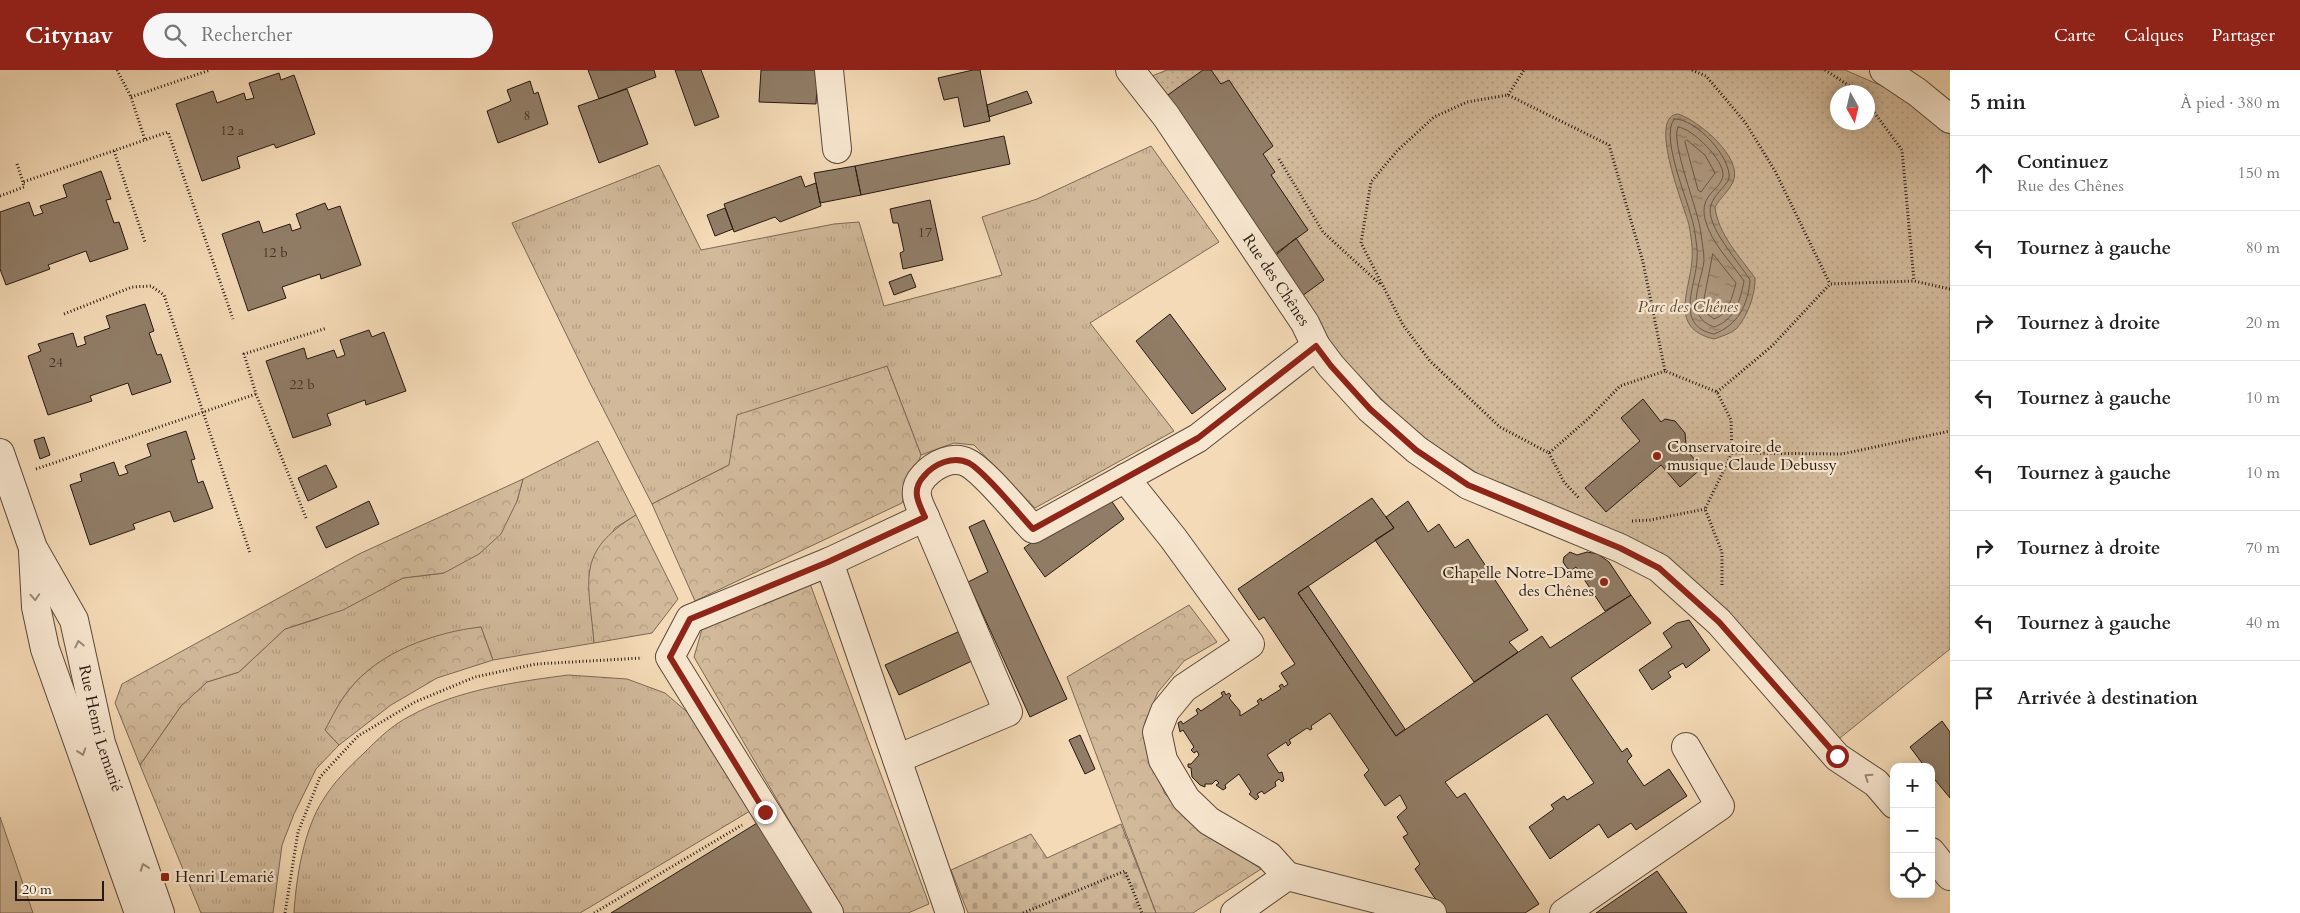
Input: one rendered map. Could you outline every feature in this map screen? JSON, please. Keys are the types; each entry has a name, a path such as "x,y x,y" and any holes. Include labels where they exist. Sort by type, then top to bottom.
{"street":[{"path":"829,70 837,149"},
{"path":"1884,70 1917,92 1950,119"},
{"name":"Rue des Chênes","path":"1136,71 1305,323 1316,346 1331,366 1370,409 1416,450 1468,485 1620,548 1659,568 1719,622 1837,756 1876,782 1890,799"},
{"path":"897,759 1008,712 916,498 919,481 938,464 950,460 968,463 979,471 1033,529 1198,438 1316,346"},
{"name":"Rue Henri Lemarié","path":"0,453 33,548 74,620 101,742 160,913"},
{"path":"1125,478 1173,538 1250,644 1184,688 1165,711 1157,732 1163,760 1186,800 1209,821 1270,856 1288,876 1432,913"},
{"path":"829,913 670,657 690,619 828,562 925,517"},
{"name":"Rue Henri Lemarié","path":"33,548 36,607 46,649 139,913"},
{"path":"828,562 950,913"},
{"path":"1564,913 1720,806 1686,747"},
{"path":"1932,853 1950,876"},
{"path":"1235,913 1288,876"}],"path":[{"path":"117,70 131,97 145,140"},
{"path":"131,97 210,70"},
{"path":"1508,95 1524,70"},
{"path":"1692,70 1706,76 1745,122 1775,171 1830,284"},
{"path":"1825,70 1848,85"},
{"path":"1583,502 1564,482 1549,453 1500,427 1430,362 1403,325 1361,243 1371,182 1397,151 1434,117 1467,102 1508,95 1608,145 1643,262 1665,372"},
{"path":"1875,113 1902,150 1914,281"},
{"path":"23,182 168,132 233,319"},
{"path":"114,151 145,242"},
{"path":"1279,159 1323,232 1384,287"},
{"path":"0,196 24,187 16,164"},
{"path":"1717,392 1772,346 1830,284 1914,281 1950,289"},
{"path":"64,314 132,287 152,286 164,295 250,553"},
{"path":"306,518 256,394 244,354 327,328"},
{"path":"1549,453 1589,418 1620,386 1665,372 1717,392 1731,420 1732,453 1705,509 1722,552 1721,590"},
{"path":"36,469 256,394"},
{"path":"1732,453 1842,454 1950,431"},
{"path":"1630,521 1650,520 1705,509"},
{"path":"285,913 298,832 320,777 358,736 415,702 475,677 536,664 604,658 670,657"},
{"path":"594,913 765,812"},
{"path":"1023,913 1125,871 1142,913"}],"green space":[{"name":"Parc des Chênes","path":"1167,70 1845,70 1905,96 1950,134 1950,649 1835,742 1720,608 1663,554 1483,477 1409,428 1314,328 1147,78"},
{"path":"1151,146 1219,242 1090,323 1174,431 1035,508 974,445 954,443 921,455 887,366 729,465 652,504 589,381 512,223 659,165 701,250 834,224 859,222 884,306 1002,275 982,217 1037,199"},
{"path":"887,366 921,455 902,503 695,601 652,504 729,465 737,415"},
{"path":"598,441 636,515 615,528 589,571 594,643 493,660 481,627 409,648 392,655 376,665 349,690 325,730 339,745 316,769 294,814 282,845 273,913 201,913 140,765 181,706 207,682 239,672 285,629 317,619 403,578 444,573 517,501 523,479"},
{"path":"523,479 517,501 501,534 479,554 444,573 403,578 343,610 285,629 239,672 207,682 181,706 140,765 115,703 122,684 359,554"},
{"path":"636,515 678,599 652,633 594,643 589,585 590,570 594,556 603,542 616,529"},
{"path":"809,581 929,904 908,913 843,913 694,657 702,629"},
{"path":"1189,605 1217,642 1184,661 1158,692 1145,722 1150,758 1165,794 1191,820 1261,869 1193,913 1156,913 1067,677"},
{"path":"481,627 493,660 437,678 391,705 339,745 325,730 345,695 375,665 409,646 427,639"},
{"path":"568,675 627,679 665,693 693,717 750,811 580,913 294,913 302,854 316,812 327,794 352,764 385,733 410,716 428,707 467,693 507,684"},
{"path":"0,817 33,913 0,913"},
{"path":"1121,824 1156,913 968,913 951,870 1031,834 1047,858"}],"water":[{"path":"1678,114 1697,124 1707,132 1717,141 1732,162 1735,172 1733,182 1715,207 1720,227 1730,245 1755,278 1752,298 1740,324 1731,332 1714,339 1700,334 1691,326 1686,317 1685,307 1692,260 1692,242 1689,225 1670,163 1666,130 1669,119"}],"building":[{"path":"588,70 654,70 656,77 599,99"},
{"path":"675,70 701,70 719,117 695,126"},
{"path":"761,70 818,70 816,104 759,102"},
{"path":"980,70 990,121 964,127 958,97 944,100 938,78"},
{"path":"1203,70 1211,70 1221,84 1229,80 1273,146 1263,154 1275,172 1271,175 1308,230 1275,254 1165,97"},
{"path":"279,73 281,80 294,75 315,134 276,148 274,144 237,157 240,168 202,181 176,104 213,91 217,103 244,93 246,100 254,98 249,83"},
{"path":"530,81 534,94 538,92 548,124 498,143 487,111 511,101 507,90"},
{"path":"627,89 648,144 599,163 578,106"},
{"path":"1027,91 1032,103 989,117 987,105"},
{"path":"1004,136 1010,164 861,195 855,166"},
{"path":"855,166 861,195 820,203 814,173"},
{"path":"101,171 111,199 106,200 114,223 119,222 128,249 90,262 86,251 48,265 50,269 6,285 0,269 0,212 29,202 34,216 43,213 40,206 67,197 63,185"},
{"path":"801,176 805,187 816,183 821,206 780,222 775,217 734,232 724,204"},
{"path":"930,200 943,260 903,269 900,253 904,251 898,223 893,223 890,209"},
{"path":"325,203 328,210 340,206 361,265 321,279 320,274 282,287 286,298 248,311 222,234 259,221 263,233 290,224 292,231 301,228 296,214"},
{"path":"725,208 733,229 715,236 707,215"},
{"path":"1296,238 1324,280 1302,296 1276,255"},
{"path":"911,274 916,287 894,295 889,282"},
{"path":"145,304 154,331 149,333 157,355 161,354 171,382 132,395 128,383 90,396 92,401 48,415 28,356 41,351 38,344 73,333 77,347 86,344 84,337 110,328 106,316"},
{"path":"1170,314 1226,389 1192,414 1136,341"},
{"path":"369,330 372,337 384,332 406,391 366,405 365,400 327,414 331,425 293,438 266,361 304,348 307,359 334,350 337,358 345,355 340,340"},
{"name":"Conservatoire de musique Claude Debussy","path":"1643,399 1661,422 1665,419 1675,421 1685,433 1686,444 1684,447 1702,468 1680,487 1661,465 1606,512 1585,488 1640,441 1621,418"},
{"path":"186,431 195,459 191,460 198,483 203,481 213,508 174,522 170,511 133,524 135,529 90,545 70,485 82,481 80,474 114,462 119,476 128,473 125,466 151,456 147,444"},
{"path":"44,437 50,455 40,459 34,440"},
{"path":"326,465 337,487 308,501 298,478"},
{"path":"1108,496 1124,519 1045,577 1024,548 1066,517"},
{"path":"1372,498 1394,528 1298,593 1396,736 1542,636 1550,648 1631,595 1651,623 1571,678 1622,752 1627,748 1632,756 1627,761 1644,786 1669,769 1687,796 1636,830 1631,823 1608,838 1599,824 1550,859 1529,827 1554,809 1551,805 1564,796 1567,800 1594,783 1547,714 1445,782 1457,798 1465,793 1539,904 1525,913 1445,913 1415,869 1420,864 1403,837 1408,834 1397,817 1407,808 1400,795 1385,806 1364,775 1369,770 1330,713 1311,726 1312,729 1307,728 1289,740 1291,743 1288,746 1286,742 1267,755 1279,773 1282,772 1284,780 1282,782 1279,779 1275,782 1276,786 1264,794 1262,791 1257,794 1259,797 1256,800 1249,794 1251,792 1239,774 1225,785 1226,788 1223,790 1216,785 1219,783 1216,780 1212,784 1205,784 1205,787 1200,785 1192,777 1191,768 1188,767 1188,764 1191,764 1199,755 1197,751 1194,753 1191,750 1194,747 1183,730 1180,732 1178,723 1181,721 1183,724 1198,714 1196,710 1198,708 1201,711 1223,696 1221,693 1224,691 1226,695 1229,693 1231,696 1229,698 1240,711 1240,716 1259,704 1257,701 1261,698 1262,701 1281,689 1279,686 1282,684 1284,687 1288,684 1281,673 1295,664 1264,617 1259,620 1238,589"},
{"path":"369,501 379,524 326,548 316,527"},
{"path":"1408,501 1428,532 1439,524 1455,548 1468,539 1528,630 1509,642 1518,652 1474,682 1375,540 1394,528 1386,517"},
{"path":"984,520 1067,699 1030,717 968,582 988,572 969,527"},
{"name":"Chapelle Notre-Dame des Chênes","path":"1570,552 1577,555 1587,552 1598,554 1609,562 1631,595 1605,611 1576,567 1572,570 1567,568 1563,562 1564,557"},
{"path":"1308,586 1405,729 1396,736 1298,593"},
{"path":"1689,620 1710,650 1686,668 1683,663 1668,672 1671,677 1652,690 1639,670 1672,647 1663,633 1677,623"},
{"path":"960,631 972,661 899,695 885,665"},
{"path":"1942,721 1950,732 1950,798 1935,780 1935,763 1922,763 1910,747"},
{"path":"1080,735 1095,769 1085,774 1069,740"},
{"path":"762,820 818,913 611,913"},
{"path":"1657,871 1687,913 1596,913"}],"place":[{"name":"Conservatoire de musique Claude Debussy","path":"1657,456"},
{"name":"Chapelle Notre-Dame des Chênes","path":"1604,582"},
{"name":"Henri Lemarié","path":"165,877"}],"route":[{"path":"765,812 670,657 690,619 828,562 925,517 916,498 919,481 929,470 938,464 950,460 960,460 968,463 979,471 1033,529 1198,438 1316,346 1331,366 1370,409 1416,450 1468,485 1620,548 1659,568 1719,622 1837,756"}]}
